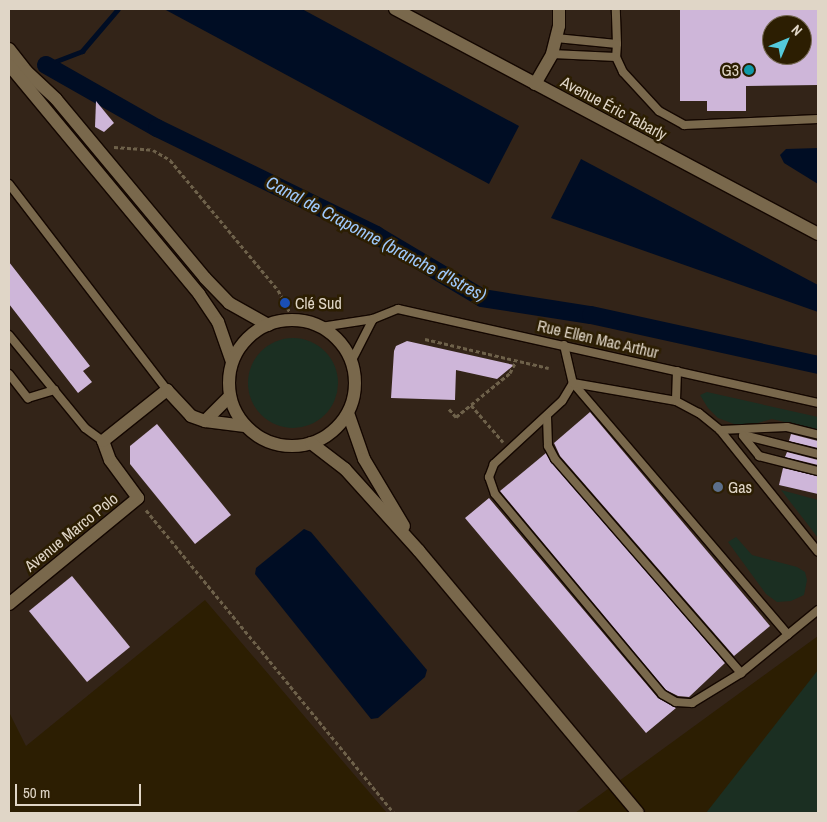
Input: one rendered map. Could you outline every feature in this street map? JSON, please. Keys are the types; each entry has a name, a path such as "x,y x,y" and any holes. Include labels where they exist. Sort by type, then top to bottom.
{"street":[{"name":"Avenue Éric Tabarly","path":"395,9 818,234"},
{"path":"535,84 552,54 559,9"},
{"path":"9,49 96,146 205,278 229,303 268,325"},
{"path":"9,65 199,294 218,322 232,362 230,396 245,426 259,437 275,444 294,446 311,443 338,426 348,413 354,396 351,362 334,336 321,327 294,320 268,325 241,346 232,362"},
{"path":"103,441 167,390 191,416 205,421 245,426"},
{"path":"205,421 230,396"},
{"path":"348,413 364,459 419,551"},
{"name":"Avenue Marco Polo","path":"9,604 138,498 110,460 103,441"},
{"path":"311,443 346,469 419,551 638,813"}],"lane":[{"path":"616,9 616,57 622,72 659,111 684,125 818,119"},
{"path":"556,38 617,44"},
{"path":"552,54 616,57"},
{"path":"9,184 167,390"},
{"name":"Rue Ellen Mac Arthur","path":"321,327 374,320 398,309 564,345 818,404"},
{"path":"351,362 374,320"},
{"path":"9,335 85,428 103,441"},
{"path":"564,345 573,383 788,635"},
{"path":"676,401 678,371"},
{"path":"9,374 28,398 55,390"},
{"path":"573,383 676,401 699,413 720,430 818,552"},
{"path":"573,383 562,401 547,417 494,464 489,477 495,494 662,694 676,702 692,703 741,673 818,610"},
{"path":"547,417 548,446 555,459 741,673"},
{"path":"741,433 787,427 818,435"},
{"path":"720,430 741,433 818,454"},
{"path":"741,433 759,456 818,471"}],"path":[{"path":"96,146 152,150 170,160 278,290 294,320"},
{"path":"425,339 549,368"},
{"path":"449,409 456,417 510,373 516,361"},
{"path":"471,405 510,450"},
{"path":"150,516 394,813"}],"shaded area":[{"path":"9,9 818,9 818,636 575,813 387,813 205,600 26,746 9,712"}],"green space":[{"path":"293,338 310,341 325,351 335,366 338,383 335,400 325,415 310,425 293,428 276,425 261,415 251,400 248,383 251,366 261,351 276,341"},
{"path":"707,392 818,417 818,430 772,419 747,426 734,424 718,418 708,408 700,395"},
{"path":"781,490 818,500 818,538 809,526"},
{"path":"736,537 752,555 797,567 805,572 807,580 804,595 791,601 777,602 766,594 728,542"},
{"path":"818,670 818,813 706,813"}],"water":[{"path":"164,9 302,9 519,126 489,184"},
{"path":"818,148 818,184 784,163 780,155 786,149"},
{"path":"581,159 818,285 818,312 551,218"},
{"path":"304,529 311,532 427,670 425,677 378,718 371,719 255,574 256,568"}],"building":[{"name":"G3","path":"680,9 818,9 818,85 746,86 746,111 707,111 707,101 680,101"},
{"path":"96,101 114,123 104,132 95,127"},
{"path":"9,262 90,366 83,371 92,382 78,393 9,304"},
{"path":"407,341 514,365 497,379 456,370 455,400 391,398 394,351 396,346"},
{"path":"590,412 770,626 734,656 560,456 554,443"},
{"path":"157,424 231,515 195,544 130,464 130,446"},
{"path":"791,434 818,441 818,448 789,441"},
{"path":"787,452 818,460 818,465 785,457"},
{"path":"546,453 725,663 689,697 678,696 666,690 500,491"},
{"path":"783,468 818,476 818,494 779,485"},
{"path":"489,498 658,698 676,708 646,733 465,518"},
{"path":"72,576 130,647 87,682 29,611"}],"waterway":[{"path":"46,65 82,51 118,9"},
{"name":"Canal de Craponne (branche d'Istres)","path":"46,65 157,128 376,235 482,298 591,315 818,365"}],"place":[{"name":"G3","path":"749,70"},
{"name":"Clé Sud","path":"285,303"},
{"name":"Gas","path":"718,487"}]}
